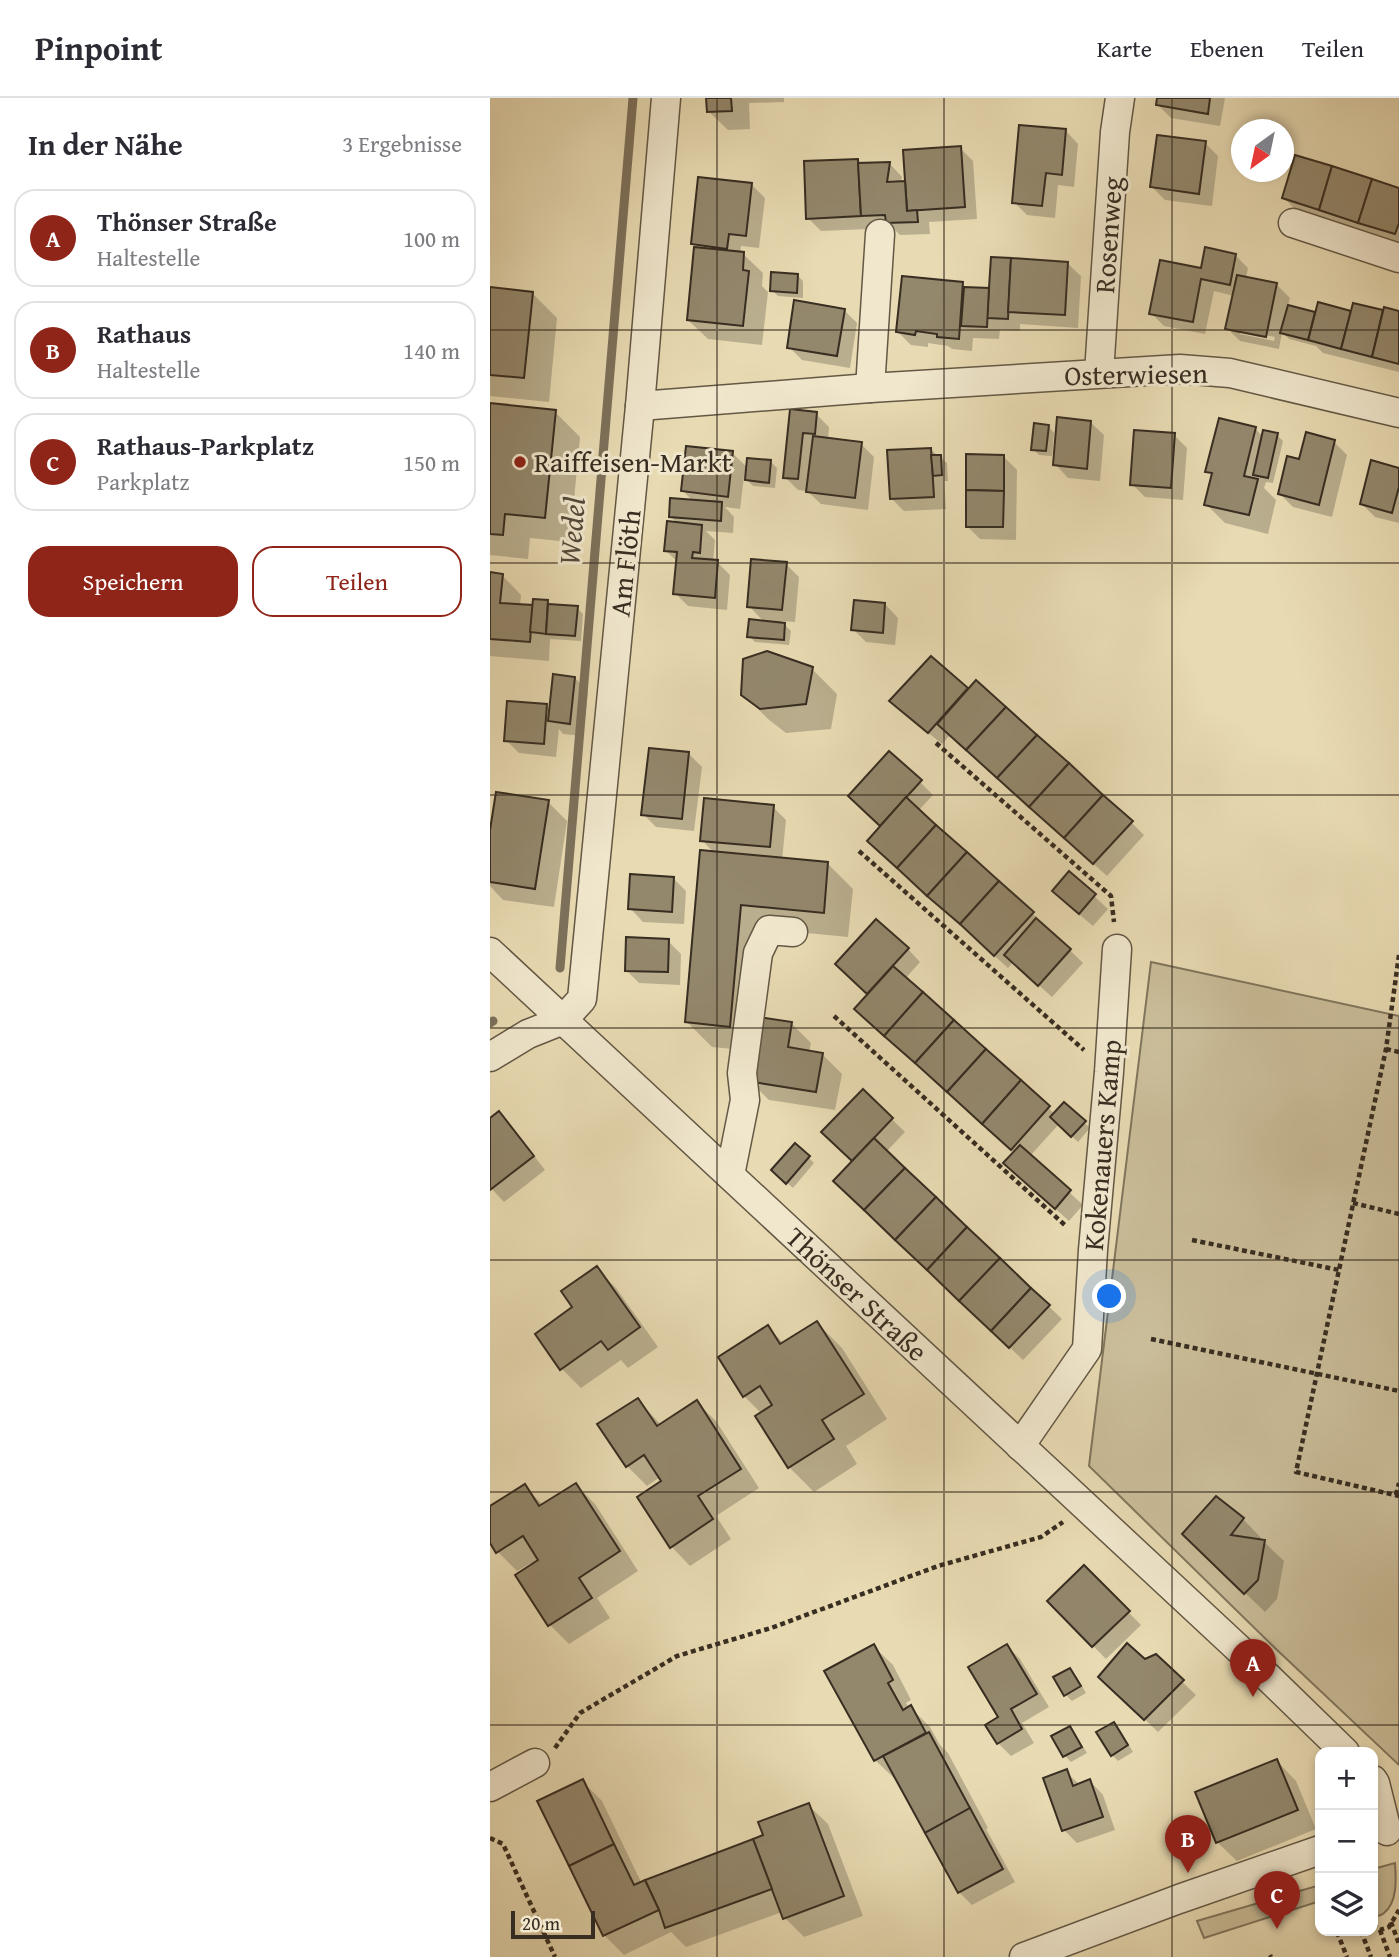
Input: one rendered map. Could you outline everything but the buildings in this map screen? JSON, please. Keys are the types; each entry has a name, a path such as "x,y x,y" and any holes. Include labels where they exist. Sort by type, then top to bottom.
{"street":[{"name":"Am Flöth","path":"563,1020 582,999 640,406 666,98"},
{"name":"Rosenweg","path":"1098,373 1115,132 1120,98"},
{"path":"1293,223 1399,258"},
{"path":"870,388 880,234"},
{"name":"Osterwiesen","path":"640,406 870,388 1180,369 1230,373 1399,413"},
{"path":"730,1175 745,1100 742,1073 758,953 769,930 793,932"},
{"name":"Kokenauers Kamp","path":"1020,1446 1087,1349 1117,949"},
{"name":"Thönser Straße","path":"490,952 1252,1661 1340,1747"},
{"path":"490,1057 528,1034 563,1020"},
{"path":"490,1787 534,1763"},
{"path":"1378,1793 1386,1832"},
{"path":"1024,1957 1315,1852"}],"path":[{"path":"936,743 1111,897 1117,949"},
{"path":"859,851 1109,1072"},
{"path":"1399,955 1386,1049 1296,1472 1398,1495 1399,1483"},
{"path":"834,1016 1093,1250"},
{"path":"1386,1049 1399,1052"},
{"path":"1353,1203 1399,1213"},
{"path":"1192,1240 1339,1270"},
{"path":"1151,1339 1399,1391"},
{"path":"534,1763 555,1750 580,1713 677,1656 771,1628 938,1566 1041,1537 1085,1507"},
{"path":"490,1838 503,1844 555,1957"},
{"path":"1390,1957 1380,1930 1389,1927 1399,1910"},
{"path":"1391,1922 1399,1944"},
{"path":"1339,1936 1347,1957"},
{"path":"1363,1936 1371,1957"}],"shaded area":[{"path":"1151,962 1399,1016 1399,1765 1089,1466"},
{"path":"1395,1863 1396,1876 1392,1903 1383,1914 1378,1916 1378,1873 1378,1868"},
{"path":"1315,1886 1315,1903 1204,1938 1197,1921"}],"waterway":[{"name":"Wedel","path":"560,968 633,98"}],"place":[{"name":"Raiffeisen-Markt","path":"520,462"},
{"name":"Thönser Straße","path":"1253,1697"},
{"name":"Rathaus","path":"1188,1873"},
{"name":"Rathaus-Parkplatz","path":"1277,1929"}]}
